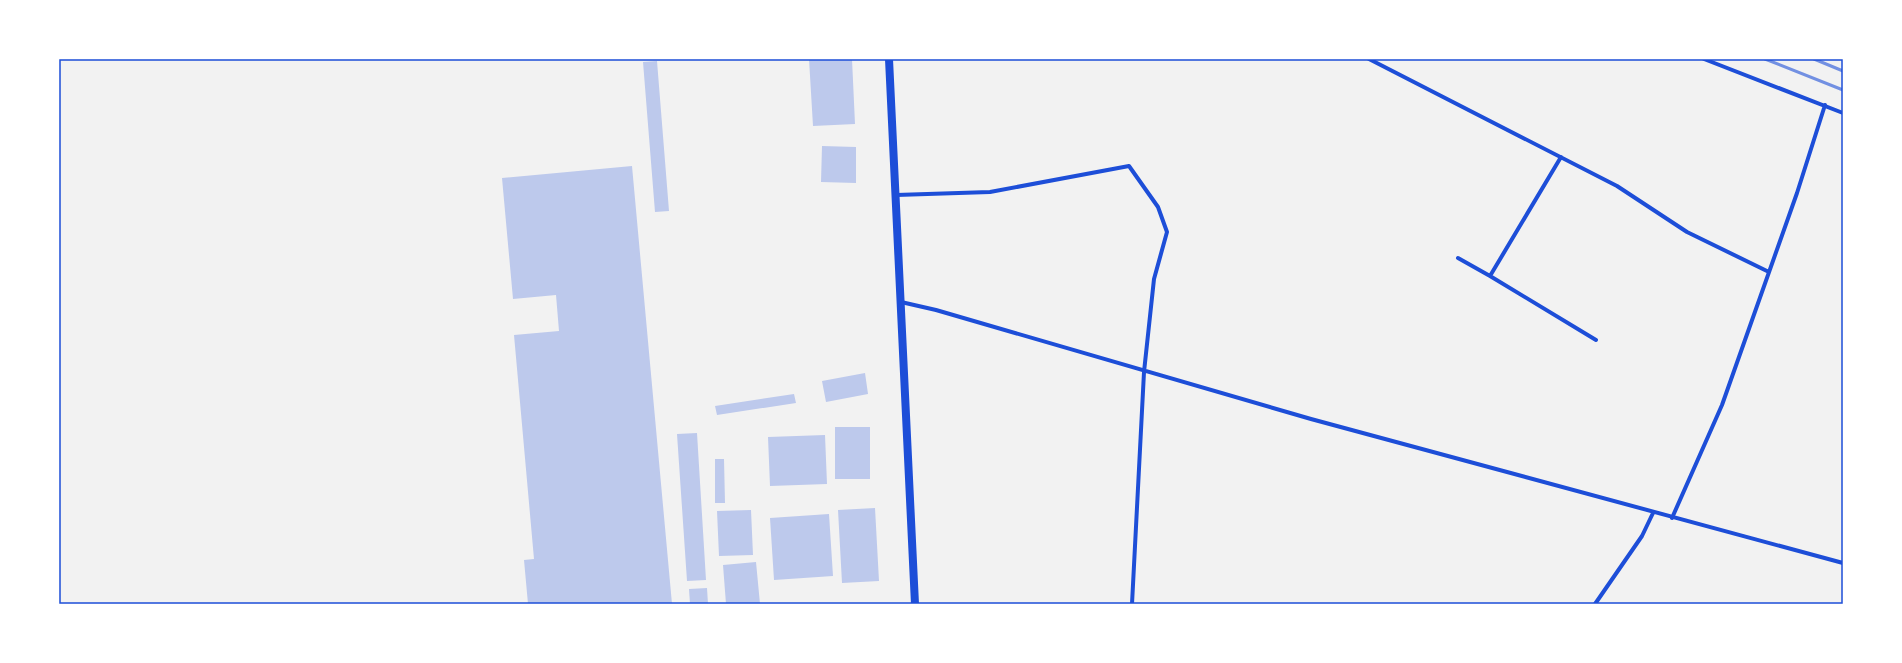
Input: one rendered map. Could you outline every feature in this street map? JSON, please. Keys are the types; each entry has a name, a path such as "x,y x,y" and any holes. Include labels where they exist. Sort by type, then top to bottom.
{"main road":[{"path":"889,59 915,604"}],"street":[{"path":"1369,59 1617,186 1687,232 1769,272"},
{"path":"1704,59 1843,113"},
{"path":"1672,518 1722,405 1797,193 1825,105"},
{"path":"1490,276 1561,158"},
{"path":"896,195 990,192 1129,166 1158,207 1167,232 1154,279 1144,372 1132,604"},
{"path":"1458,258 1596,340"},
{"path":"900,302 951,314 1144,372 1653,513 1843,563"},
{"path":"1595,604 1642,536 1653,513"}],"building":[{"path":"809,59 852,59 855,124 813,126"},
{"path":"657,61 669,211 655,212 643,62"},
{"path":"822,146 856,147 856,183 821,182"},
{"path":"632,166 672,604 528,604 524,560 534,559 514,335 559,331 556,295 513,299 502,178"},
{"path":"865,373 868,394 826,402 822,381"},
{"path":"794,394 796,403 717,415 715,406"},
{"path":"835,427 870,427 870,479 835,479"},
{"path":"697,433 706,580 687,581 677,434"},
{"path":"825,435 827,484 770,486 768,437"},
{"path":"715,459 724,459 725,503 715,503"},
{"path":"875,508 879,581 842,583 838,510"},
{"path":"751,510 753,555 719,556 717,511"},
{"path":"829,514 833,576 774,580 770,518"},
{"path":"756,562 760,604 726,604 723,565"},
{"path":"707,588 708,604 690,604 689,589"}],"railway":[{"path":"1765,59 1843,90"},
{"path":"1814,59 1843,71"}]}
